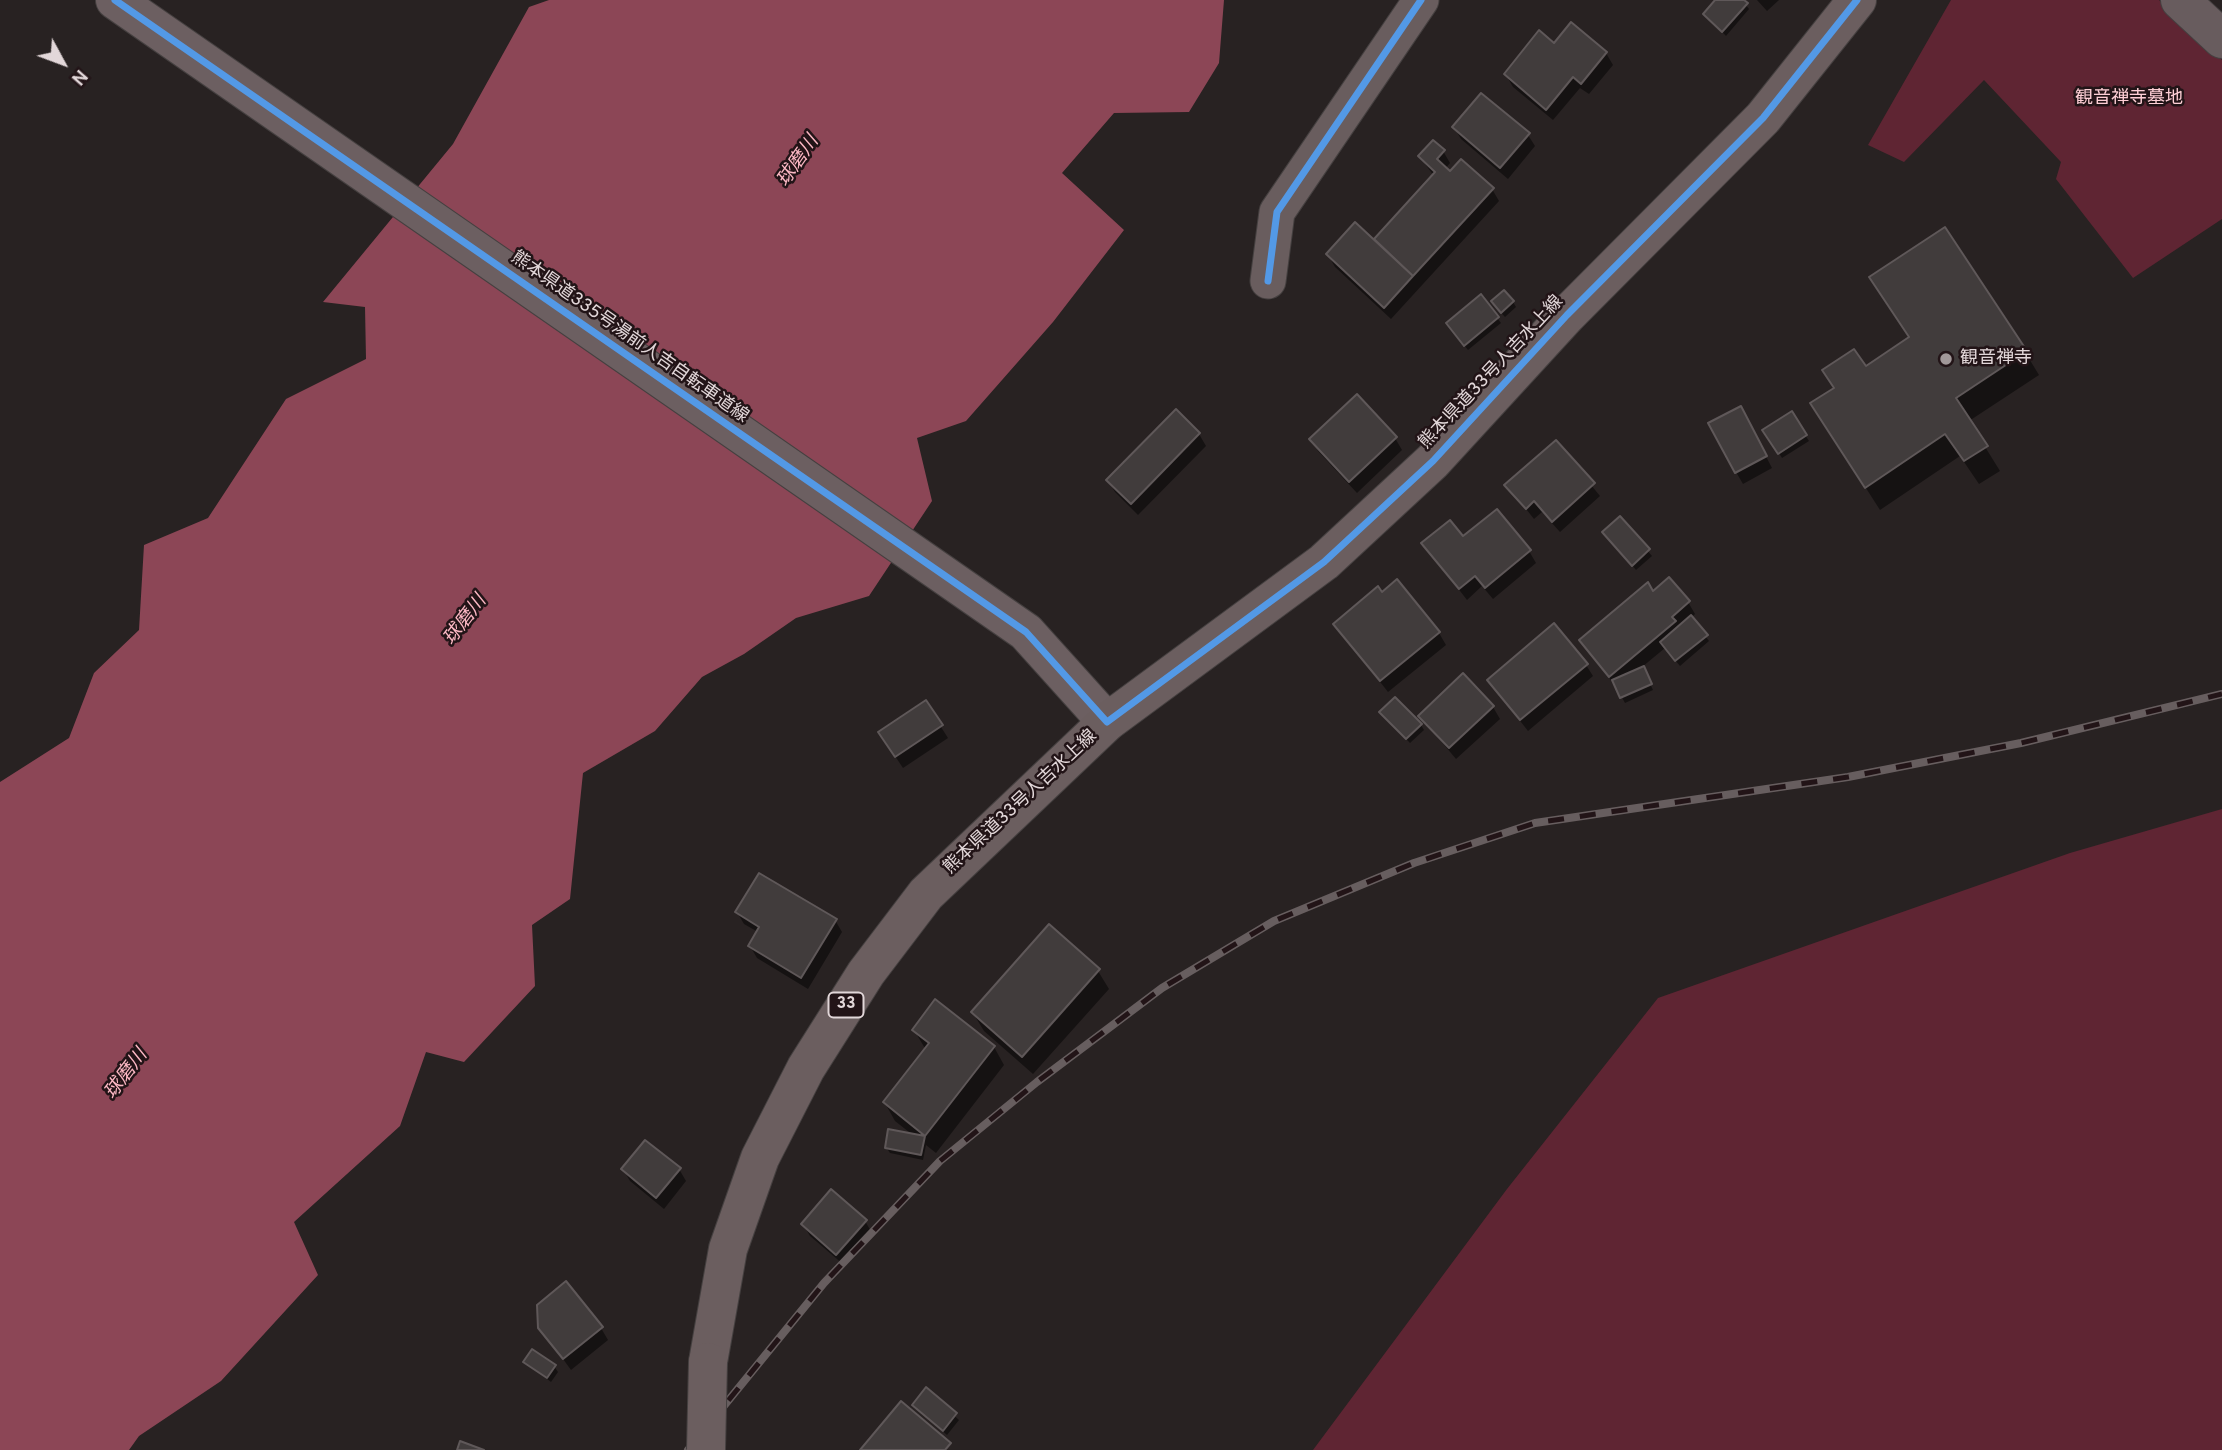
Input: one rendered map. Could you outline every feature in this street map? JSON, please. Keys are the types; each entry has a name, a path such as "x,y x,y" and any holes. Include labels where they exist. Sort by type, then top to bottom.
{"highway":[{"path":"2180,0 2222,39"}],"main road":[{"name":"熊本県道335号湯前人吉自転車道線","path":"115,0 1026,632 1107,722"},
{"name":"熊本県道33号人吉水上線","path":"706,1450 708,1362 728,1249 760,1158 806,1069 866,973 926,894 1107,722 1324,562 1433,461 1567,314 1763,118 1857,0"}],"street":[{"path":"1268,281 1277,212 1421,0"}],"green space":[{"name":"観音禅寺墓地","path":"1951,0 2159,0 2222,60 2222,219 2133,278 2056,179 2061,162 1984,80 1904,162 1868,145"},
{"path":"2222,809 2222,1450 1313,1450 1507,1189 1658,998 2070,853"}],"water":[{"name":"球磨川","path":"549,0 1224,0 1219,63 1189,112 1114,113 1062,173 1124,230 1053,322 966,421 917,438 932,501 869,596 796,618 744,654 702,677 655,731 583,773 570,899 532,925 535,986 464,1062 426,1052 400,1126 294,1222 318,1275 221,1381 139,1436 129,1450 0,1450 0,782 69,738 94,673 139,630 144,545 208,518 286,399 366,359 365,307 323,302 453,144 529,7"}],"building":[{"path":"1715,0 1744,0 1748,3 1722,32 1703,14"},
{"path":"1571,22 1607,52 1581,84 1573,77 1546,110 1504,74 1539,30 1554,43"},
{"path":"1481,93 1530,133 1500,168 1452,127"},
{"path":"1433,140 1445,150 1437,159 1450,171 1461,159 1494,188 1413,276 1374,239 1435,172 1418,156"},
{"path":"1355,222 1413,276 1384,308 1326,254"},
{"name":"観音禅寺","path":"1945,227 2027,351 1956,398 1988,446 1964,461 1945,434 1865,488 1810,403 1834,388 1822,370 1854,349 1866,366 1909,337 1869,277"},
{"path":"1504,290 1514,301 1501,313 1491,301"},
{"path":"1481,294 1499,317 1464,346 1446,323"},
{"path":"1357,394 1397,437 1349,482 1309,439"},
{"path":"1741,406 1767,456 1735,473 1708,423"},
{"path":"1176,409 1200,433 1131,504 1106,480"},
{"path":"1792,411 1807,435 1778,454 1762,430"},
{"path":"1556,440 1595,483 1552,522 1534,501 1526,509 1504,485"},
{"path":"1497,509 1531,550 1485,588 1475,576 1459,589 1421,543 1450,520 1463,536"},
{"path":"1620,516 1650,549 1632,566 1602,532"},
{"path":"1669,577 1690,601 1672,617 1676,621 1609,677 1579,640 1648,582 1653,591"},
{"path":"1397,579 1440,632 1380,681 1333,624 1378,586 1382,592"},
{"path":"1691,615 1708,635 1675,661 1660,642"},
{"path":"1554,623 1588,664 1520,720 1487,680"},
{"path":"1644,666 1652,684 1620,698 1612,680"},
{"path":"1463,673 1494,706 1449,748 1418,716"},
{"path":"1395,697 1422,724 1406,739 1379,712"},
{"path":"926,700 943,725 895,757 878,732"},
{"path":"759,873 837,919 801,978 748,946 759,927 735,912"},
{"path":"1049,924 1100,969 1022,1057 971,1012"},
{"path":"935,999 995,1046 925,1136 883,1102 929,1043 912,1030"},
{"path":"888,1129 925,1136 921,1155 885,1148"},
{"path":"645,1140 681,1168 656,1198 621,1169"},
{"path":"831,1189 867,1220 836,1255 801,1224"},
{"path":"566,1281 603,1327 563,1359 538,1328 537,1305"},
{"path":"532,1349 556,1365 547,1378 523,1362"},
{"path":"926,1387 957,1413 943,1431 912,1405"},
{"path":"901,1401 951,1443 945,1450 860,1450"},
{"path":"460,1441 484,1450 457,1450"}],"railway":[{"path":"688,1450 824,1283 940,1161 1037,1082 1162,988 1274,921 1414,863 1535,823 1848,777 2021,743 2222,694"}],"cycle path":[{"path":"115,0 1026,632 1107,722 1324,562 1433,461 1567,315 1763,118 1857,0"},
{"path":"1268,281 1277,212 1421,0"}],"place":[{"name":"観音禅寺","path":"1946,359"}]}
